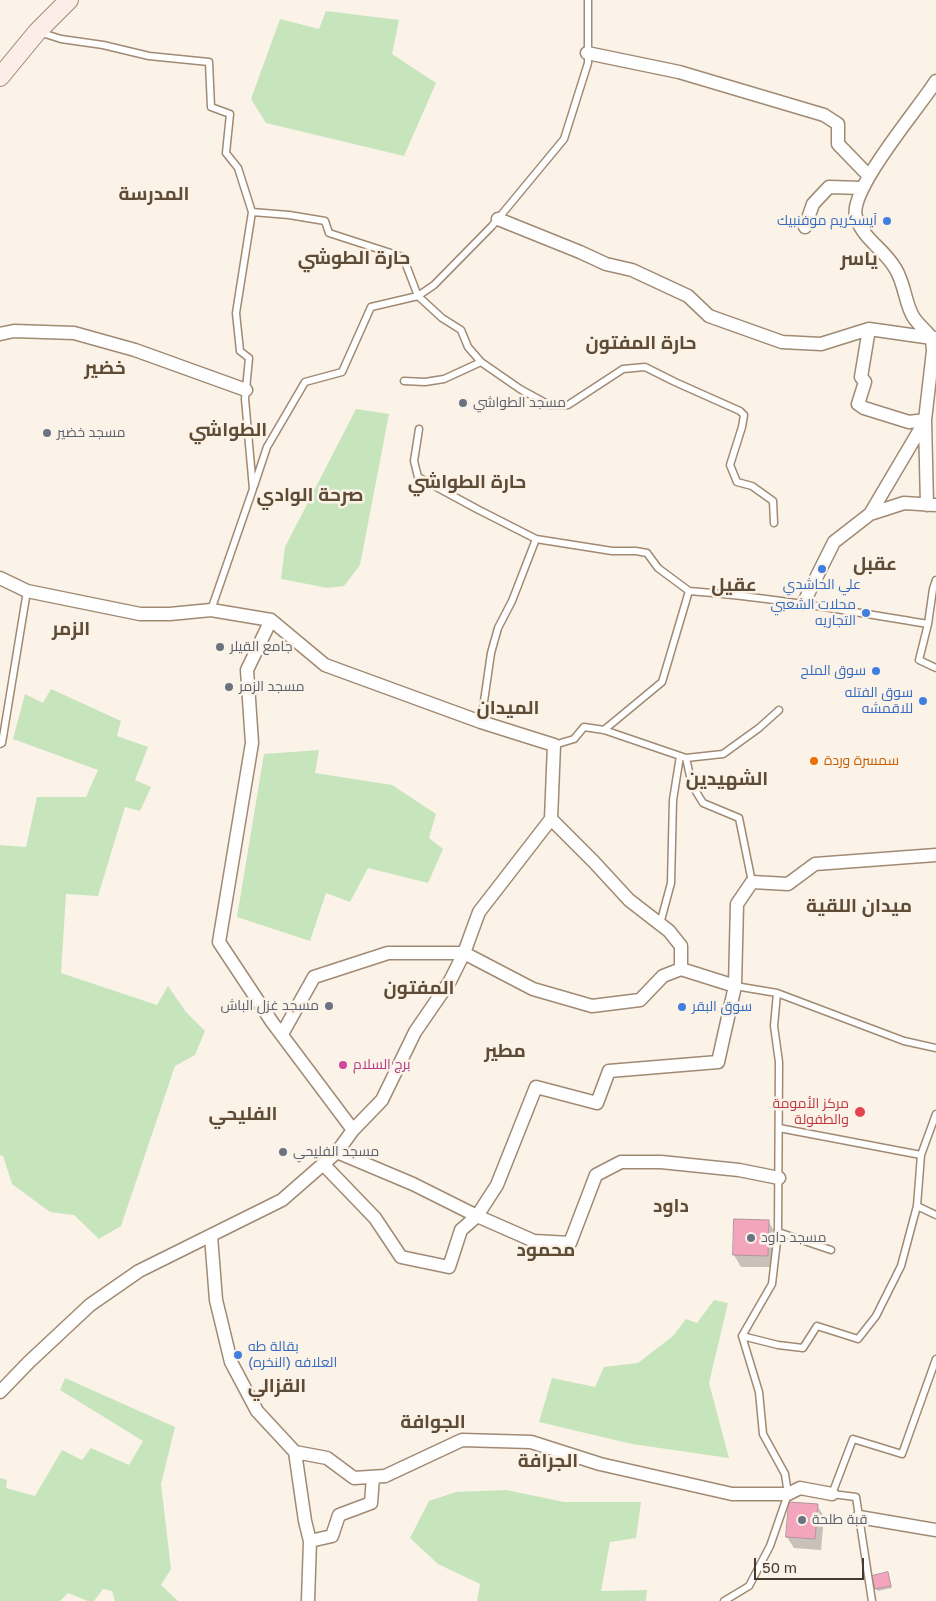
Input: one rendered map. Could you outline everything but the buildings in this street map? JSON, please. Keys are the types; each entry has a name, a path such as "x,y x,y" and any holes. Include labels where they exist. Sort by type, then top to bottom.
{"street":[{"path":"0,77 61,2"},
{"path":"587,53 679,72 824,115 838,124 838,144 869,176"},
{"path":"803,604 834,542 870,514 904,503 931,505 925,420 934,338 913,317 903,284 895,267 863,232 855,215 862,188 875,164 936,81"},
{"path":"805,227 813,204 829,188 862,188"},
{"path":"498,219 606,264 632,270 688,296 709,316 782,342 821,344 869,329 934,338"},
{"path":"869,329 861,377 865,382 858,404 864,408 909,422 925,420"},
{"path":"0,334 14,331 74,333 135,350 246,390"},
{"path":"870,514 925,420"},
{"path":"0,578 26,591 140,614 170,614 211,610 271,620 325,665 481,722 554,746 552,819 479,912 464,954 450,981 415,1032 382,1100 353,1130 336,1152 282,1200 139,1271 90,1305 0,1392"},
{"path":"271,620 247,670 252,743 219,942 282,1034 353,1130"},
{"path":"552,819 629,900 670,931 681,946 681,968"},
{"path":"323,1164 375,1218 401,1257 449,1268 461,1230 477,1216 497,1185 536,1088 597,1103 609,1071 718,1062 735,986 737,904 752,882 788,884 815,864 936,855"},
{"path":"282,1034 314,977 388,953 464,954 533,989 592,1006 640,1000 663,976 681,968 735,986"},
{"path":"336,1152 413,1184 477,1216 534,1241 570,1243 596,1175 620,1162 661,1162 739,1170 779,1178"},
{"path":"211,1236 216,1300 231,1362 257,1411 295,1452 305,1521 310,1541 308,1601"},
{"path":"295,1452 326,1458 354,1478 385,1476 462,1440 531,1442 600,1464 732,1494 788,1494 800,1488 832,1494"},
{"path":"310,1541 332,1536 339,1516 371,1503 373,1477"},
{"path":"859,1517 936,1530"}],"lane":[{"path":"211,610 267,447 305,382 342,372 371,307 418,296 434,285 498,219 564,139 588,64 588,0"},
{"path":"37,32 61,39 102,45 149,56 209,62 211,107 230,114 226,153 238,168 252,212 236,313 240,350 249,358 245,399 252,489"},
{"path":"252,212 289,215 325,221 328,233 402,257 418,296 442,318 461,330 468,347 481,362 520,389 549,404 568,405 624,368 645,366 675,382 740,411 744,415 742,427 730,465 737,482 752,486 774,502 774,523"},
{"path":"404,381 425,382 444,379 481,362"},
{"path":"419,429 414,461 418,477 536,539 612,551 636,551 647,554 658,568 688,591 720,593 803,604 928,624"},
{"path":"481,722 491,653 498,628 512,601 536,539"},
{"path":"936,580 928,624 918,660 936,668"},
{"path":"0,744 2,744 26,591"},
{"path":"604,730 662,682 688,591"},
{"path":"554,746 574,739 584,727 604,730 683,757 723,754 780,710"},
{"path":"683,757 692,785 703,803 739,818 752,882"},
{"path":"660,924 671,883 673,800 683,757"},
{"path":"735,986 777,993 904,1041 936,1048"},
{"path":"724,1601 750,1586 770,1546 788,1494 785,1474 763,1434 759,1392 742,1336 772,1284 778,1232 779,1062 774,1026 777,993"},
{"path":"742,1336 778,1345 803,1348 817,1326 858,1340 876,1316 901,1266 917,1206 921,1155 936,1114"},
{"path":"779,1128 921,1155"},
{"path":"917,1206 936,1215"},
{"path":"778,1232 831,1250"},
{"path":"872,1601 856,1497 832,1494 853,1439 902,1454 936,1359"}],"green space":[{"path":"326,11 399,20 392,54 436,83 404,156 266,123 251,99 280,19 319,29"},
{"path":"356,409 389,414 360,565 344,586 328,588 281,579 285,547"},
{"path":"51,689 121,721 117,736 148,747 135,780 151,787 140,811 125,807 98,896 66,894 61,973 157,1005 168,986 186,1012 205,1031 195,1055 175,1066 121,1226 99,1239 74,1215 50,1212 12,1184 3,1156 0,1155 0,845 26,847 37,797 86,797 98,770 13,739 25,694 43,703"},
{"path":"319,750 315,773 392,785 436,814 429,838 443,849 428,883 368,868 350,902 326,893 310,941 237,917 264,754"},
{"path":"714,1300 728,1303 709,1383 729,1458 632,1444 539,1422 552,1378 595,1387 604,1367 638,1363 673,1336 686,1319 697,1323"},
{"path":"65,1378 175,1427 161,1484 171,1569 161,1585 178,1601 115,1601 112,1591 103,1589 94,1601 88,1601 68,1593 60,1601 0,1601 0,1478 7,1480 6,1488 35,1496 62,1450 82,1460 91,1448 129,1465 143,1441 60,1390"},
{"path":"506,1490 564,1502 641,1502 636,1538 610,1542 601,1591 647,1590 646,1601 477,1601 480,1584 438,1564 410,1538 429,1501 456,1492"}],"place":[{"name":"آيسكريم موفنبيك","path":"887,221"},
{"name":"مسجد الطواشي","path":"463,403"},
{"name":"مسجد خضير","path":"47,433"},
{"name":"علي الحاشدي","path":"822,569"},
{"name":"محلات الشعبي التجاريه","path":"866,613"},
{"name":"جامع القيلر","path":"220,647"},
{"name":"سوق الملح","path":"876,671"},
{"name":"مسجد الزمر","path":"229,687"},
{"name":"سوق الفتله للاقمشه","path":"923,701"},
{"name":"سمسرة وردة","path":"814,761"},
{"name":"مسجد غزل الباش","path":"329,1006"},
{"name":"سوق البقر","path":"682,1007"},
{"name":"برج السلام","path":"343,1065"},
{"name":"مركز الأمومة والطفولة","path":"860,1112"},
{"name":"مسجد الفليحي","path":"283,1152"},
{"name":"مسجد داود","path":"751,1238"},
{"name":"بقالة طه العلافه (النخره)","path":"238,1355"},
{"name":"قبة طلحة","path":"802,1520"}],"district":[{"name":"المدرسة","path":"154,194"},
{"name":"حارة الطوشي","path":"354,258"},
{"name":"ياسر","path":"859,259"},
{"name":"حارة المفتون","path":"641,343"},
{"name":"خضير","path":"105,368"},
{"name":"الطواشي","path":"228,430"},
{"name":"حارة الطواشي","path":"467,482"},
{"name":"صرحة الوادي","path":"310,495"},
{"name":"عقبل","path":"875,564"},
{"name":"عقيل","path":"734,585"},
{"name":"الزمر","path":"71,629"},
{"name":"الميدان","path":"508,708"},
{"name":"الشهيدين","path":"727,779"},
{"name":"ميدان اللقية","path":"859,906"},
{"name":"المفتون","path":"419,988"},
{"name":"مطير","path":"505,1051"},
{"name":"الفليحي","path":"243,1114"},
{"name":"داود","path":"671,1206"},
{"name":"محمود","path":"546,1250"},
{"name":"القزالي","path":"277,1386"},
{"name":"الجوافة","path":"433,1422"},
{"name":"الجرافة","path":"548,1461"}]}
